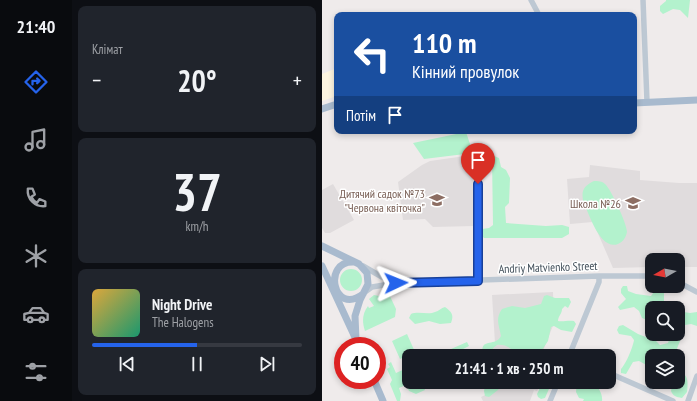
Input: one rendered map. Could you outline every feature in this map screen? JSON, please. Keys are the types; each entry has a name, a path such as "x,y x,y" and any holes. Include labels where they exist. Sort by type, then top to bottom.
{"main road":[{"path":"637,102 697,100"},
{"path":"322,109 334,105"},
{"path":"322,246 359,264 367,272 369,278 368,284 360,300 355,316 357,337"},
{"path":"359,264 348,262 337,266 331,278 332,288 339,296 347,299 356,298 365,292"},
{"path":"322,266 355,337"},
{"path":"377,389 382,401"}],"street":[{"path":"532,0 538,12"},
{"path":"643,0 647,102"},
{"path":"477,155 478,281"},
{"path":"359,264 396,283"},
{"path":"573,349 599,282 599,276"},
{"name":"Andriy Matvienko Street","path":"365,292 372,287 396,283 599,276 645,276"},
{"path":"685,286 697,292"},
{"path":"616,376 674,401"},
{"path":"688,401 697,376"},
{"path":"550,401 555,389"}],"shaded area":[{"path":"334,69 334,97 322,101 322,74"},
{"name":"Дитячий садок №73 \"Червона квіточка\"","path":"472,155 474,226 433,227 425,219 403,220 398,182 430,161"},
{"name":"Школа №26","path":"590,165 640,171 640,180 697,183 697,267 685,267 685,253 645,253 645,267 613,268 593,222 570,224 567,179 589,177"},
{"path":"333,184 354,220 330,233 325,233 322,228 322,190"},
{"path":"553,292 554,323 544,349 492,349 495,343 492,295"},
{"path":"495,389 538,389 537,391 534,390 530,401 483,401 481,397 494,391"}],"green space":[{"path":"666,0 690,0 688,18 680,10 673,9 663,14 660,11 660,6"},
{"path":"456,134 467,134 473,153 424,159 413,143"},
{"path":"494,156 499,158 501,167 506,170 510,178 509,203 505,207 506,223 546,226 562,225 569,227 569,234 562,238 484,238 480,234 482,229 489,228 493,225 492,158"},
{"path":"594,181 603,182 608,187 622,215 627,234 623,241 618,244 612,245 600,236 583,200 584,188"},
{"path":"347,269 355,269 362,276 362,284 355,291 347,291 340,284 340,276"},
{"path":"623,286 627,286 628,291 636,294 651,296 653,293 664,293 664,301 645,301 645,319 642,318 639,311 634,307 620,310 618,307 626,299 621,293"},
{"path":"388,292 396,309 395,317 365,331 363,321 365,312 368,306 369,308 374,306 369,299 374,295 379,296"},
{"path":"547,295 555,298 569,298 571,302 568,308 565,306 562,309 558,321 574,321 576,324 572,332 561,330 554,326 551,327 548,341 543,349 511,349 503,345 497,345 493,349 482,349 485,344 495,341 501,336 498,319 502,309 512,306 525,308 541,304 544,296"},
{"path":"445,307 452,314 451,323 440,324 429,321 415,324 409,318 411,314 433,313"},
{"path":"685,312 697,312 697,326 691,324 685,325"},
{"path":"623,325 645,337 645,341 656,341 660,345 668,343 669,341 680,341 677,349 645,349 645,364 639,361 633,362 626,374 621,373 621,369 629,355 634,340 631,336 619,334 617,330 619,326"},
{"path":"407,334 414,349 402,349 402,358 400,359 392,341"},
{"path":"467,342 469,346 463,349 451,349"},
{"path":"391,362 396,373 402,370 402,387 399,388 401,394 400,401 397,401 390,384 392,380 387,369 390,367 388,364"},
{"path":"685,375 687,379 687,392 682,398 675,396 671,391 671,389 685,389"},
{"path":"408,389 425,390 416,394"},
{"path":"484,389 499,389 489,397 485,396"},
{"path":"540,389 549,389 545,398 541,399 537,394"},
{"path":"576,389 599,389 602,401 583,401 584,399 579,398"}],"place":[{"name":"Дитячий садок №73 \"Червона квіточка\"","path":"437,200"},
{"name":"Школа №26","path":"633,203"}],"route":[{"path":"396,283 478,281 478,184"}]}
